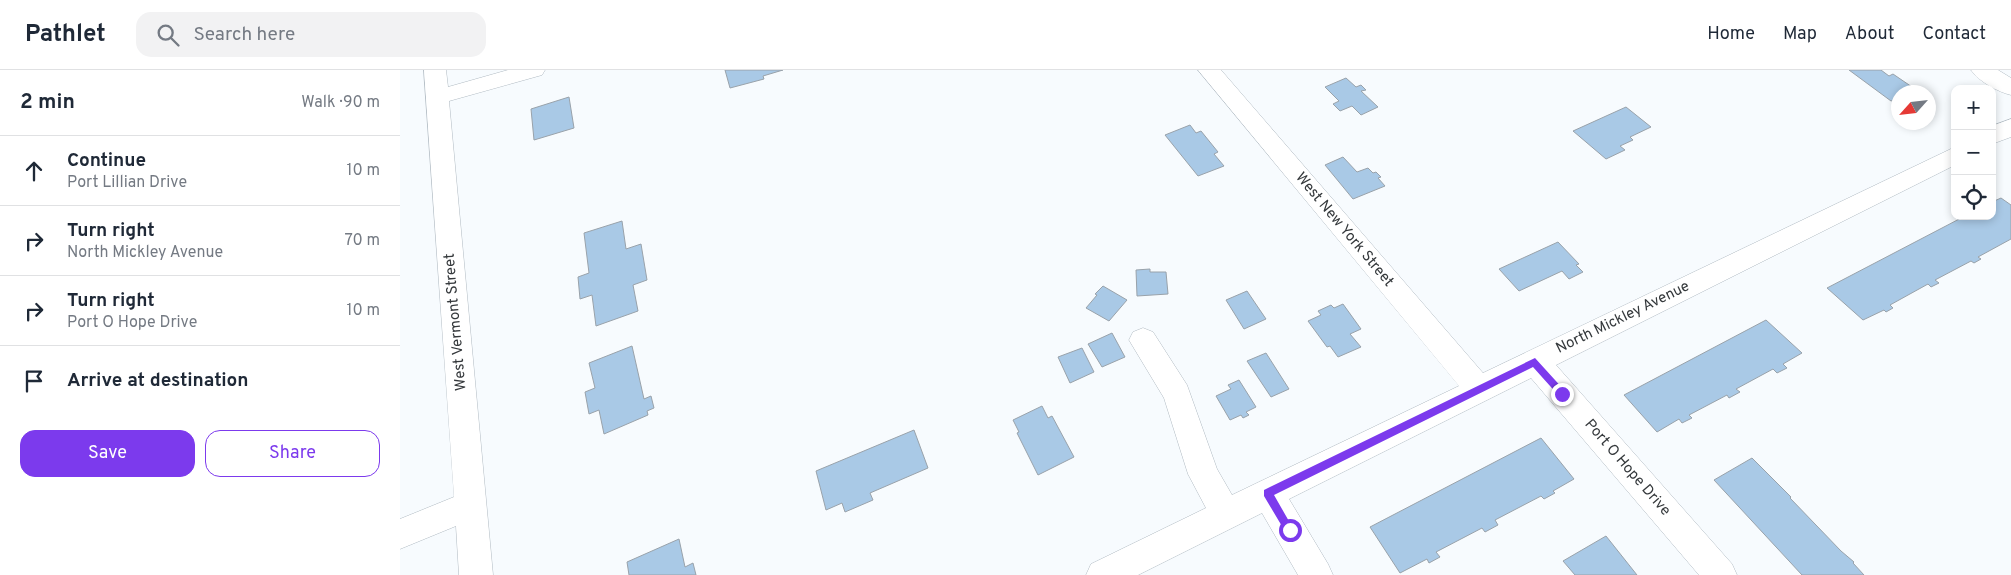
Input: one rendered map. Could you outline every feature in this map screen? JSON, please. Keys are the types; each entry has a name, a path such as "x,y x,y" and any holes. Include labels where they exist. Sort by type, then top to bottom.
{"street":[{"name":"West Vermont Street","path":"435,70 476,575"},
{"path":"437,97 534,70"},
{"name":"West New York Street","path":"1209,70 1479,389"},
{"path":"1982,70 2011,88"},
{"path":"1996,134 2011,127"},
{"name":"North Mickley Avenue","path":"1103,575 1951,157"},
{"path":"1143,340 1177,394 1203,474 1226,514"},
{"name":"Port O Hope Drive","path":"1535,362 1720,575"},
{"path":"1268,493 1316,575"},
{"path":"400,534 471,505"}],"building":[{"path":"725,70 783,70 763,76 764,79 730,88"},
{"path":"1849,70 1881,70 1889,76 1893,74 1909,85 1891,85 1891,101"},
{"path":"1346,78 1356,87 1361,85 1366,90 1361,91 1378,107 1361,115 1352,106 1340,111 1333,104 1339,101 1325,87"},
{"path":"569,97 574,128 534,140 531,109"},
{"path":"1626,107 1651,127 1630,137 1633,140 1620,146 1625,150 1606,159 1573,131"},
{"path":"1190,125 1196,133 1201,131 1218,152 1214,154 1224,166 1198,176 1165,135"},
{"path":"1343,157 1357,172 1368,168 1373,173 1376,172 1381,177 1378,178 1385,186 1353,199 1325,165"},
{"path":"2001,198 2011,205 2011,239 1978,257 1981,259 1974,263 1971,261 1935,280 1939,283 1931,287 1928,284 1890,305 1893,308 1886,312 1884,310 1863,320 1827,288 1957,220 1996,220 1996,200"},
{"path":"622,221 626,249 641,244 647,280 633,285 638,311 596,326 592,295 580,299 578,277 589,273 584,233"},
{"path":"1558,242 1579,264 1576,265 1583,272 1569,279 1562,271 1519,291 1499,269"},
{"path":"1150,269 1150,272 1166,272 1168,294 1137,296 1136,270"},
{"path":"1103,286 1127,300 1109,321 1086,308"},
{"path":"1247,291 1266,319 1244,329 1226,300"},
{"path":"1343,304 1361,329 1350,334 1361,347 1338,357 1330,346 1327,347 1308,321 1321,315 1318,311 1331,305 1334,308"},
{"path":"1766,320 1802,353 1783,364 1787,368 1777,373 1773,369 1736,389 1740,392 1729,398 1727,395 1689,415 1692,418 1682,423 1679,419 1657,432 1624,395"},
{"path":"1112,333 1125,357 1102,367 1088,344"},
{"path":"632,346 644,399 651,396 654,408 647,411 648,415 604,434 599,410 589,414 585,392 595,388 589,363"},
{"path":"1082,348 1094,372 1070,383 1058,357"},
{"path":"1266,353 1289,389 1271,397 1247,361"},
{"path":"1239,380 1256,407 1246,412 1249,415 1243,418 1241,415 1230,420 1216,396 1231,389 1228,385"},
{"path":"1042,406 1048,418 1052,416 1074,457 1038,475 1017,433 1019,432 1013,420"},
{"path":"914,430 928,468 870,493 873,500 845,512 842,503 826,510 816,471"},
{"path":"1541,438 1574,479 1553,491 1555,493 1544,499 1541,496 1495,520 1498,525 1485,532 1482,528 1436,552 1440,557 1429,563 1427,559 1400,573 1370,527"},
{"path":"1752,458 1841,551 1854,562 1864,575 1802,575 1714,480"},
{"path":"1606,536 1637,575 1575,575 1563,561"},
{"path":"679,539 685,567 693,563 696,575 629,575 627,562"}],"route":[{"path":"1290,530 1268,493 1535,362 1562,394"}]}
